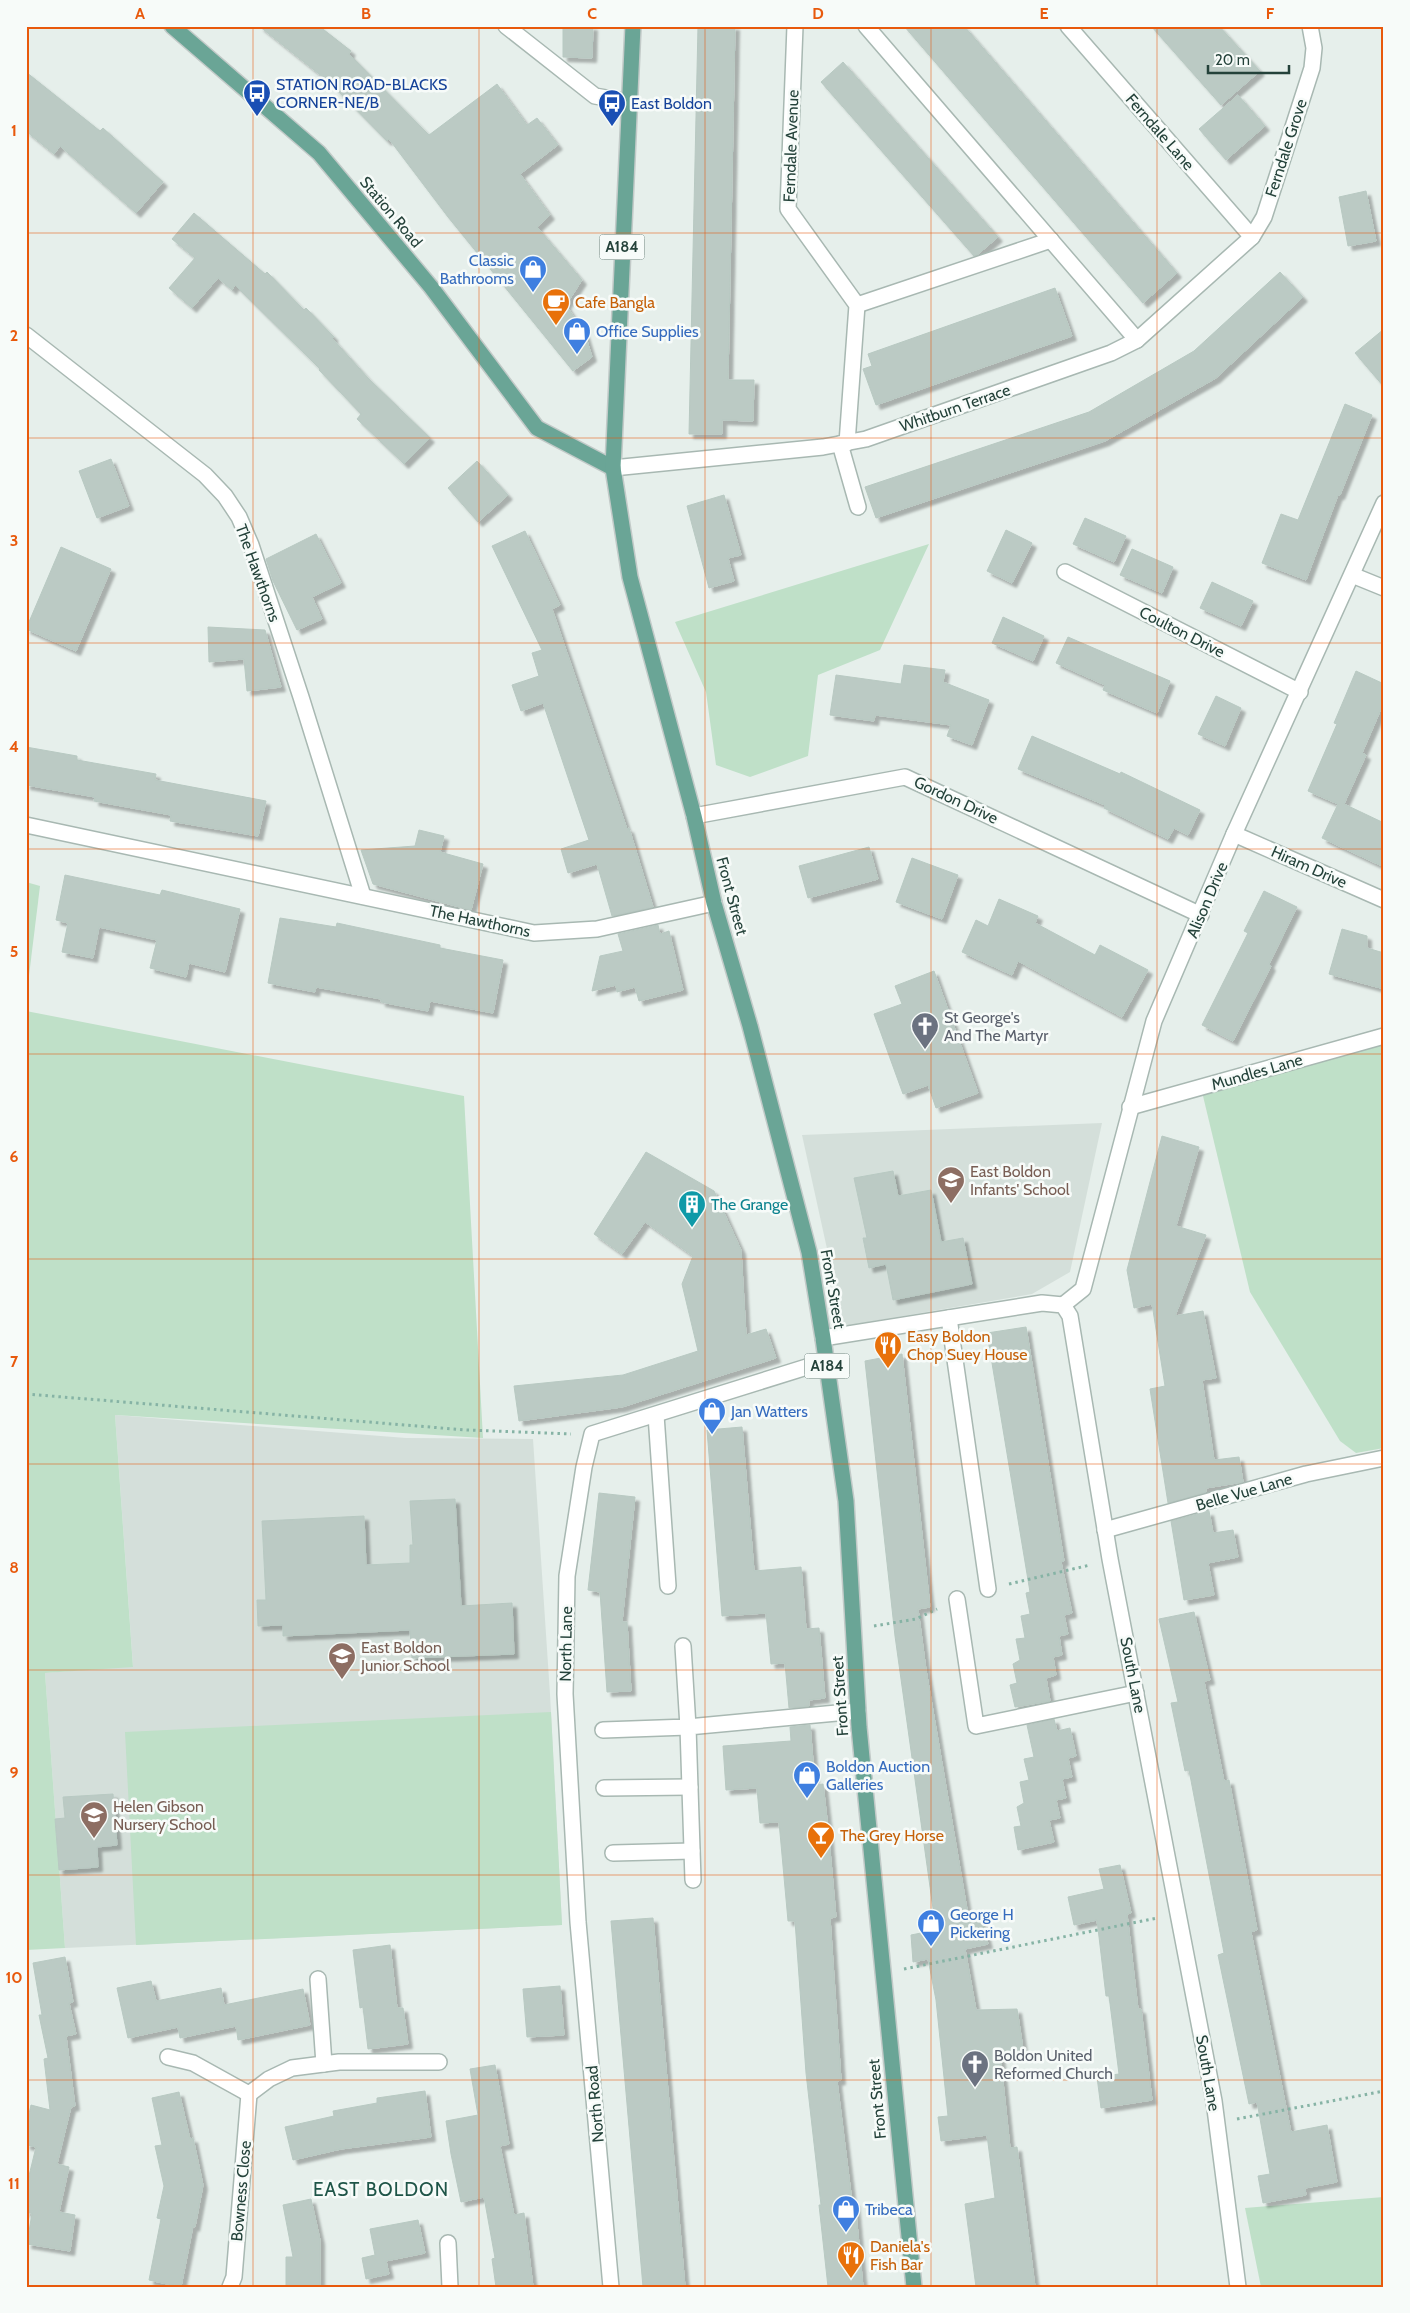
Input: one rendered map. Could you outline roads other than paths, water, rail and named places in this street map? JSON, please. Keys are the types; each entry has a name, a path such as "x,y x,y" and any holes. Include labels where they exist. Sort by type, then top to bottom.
{"main road":[{"name":"Station Road","path":"172,26 319,153 431,287 537,428 612,468"},
{"name":"A184","path":"612,468 632,26"},
{"name":"Front Street","path":"612,468 630,577 694,816 714,903 750,1026 806,1243 823,1338 846,1501 858,1711 884,1974 903,2196 914,2287"}],"street":[{"path":"506,26 595,96 629,102"},
{"name":"Ferndale Avenue","path":"794,26 788,209 857,305"},
{"path":"866,26 1137,340"},
{"name":"Ferndale Lane","path":"1068,26 1252,237"},
{"name":"Ferndale Grove","path":"1252,237 1264,217 1312,68 1314,48 1310,26"},
{"name":"Whitburn Terrace","path":"612,468 823,447 866,439 1101,356 1137,340 1252,237"},
{"path":"858,507 843,443 857,305 1051,240"},
{"name":"The Hawthorns","path":"26,335 205,474 225,496 238,517 251,545 363,896"},
{"name":"Alison Drive","path":"1063,1305 1083,1289 1154,1021 1201,915 1234,834 1300,692 1384,503"},
{"name":"Coulton Drive","path":"1065,572 1300,692"},
{"path":"1352,575 1384,588"},
{"name":"Gordon Drive","path":"694,816 905,776 1201,915"},
{"name":"The Hawthorns","path":"26,825 534,934 597,929 714,903"},
{"name":"Hiram Drive","path":"1234,834 1384,900"},
{"name":"Mundles Lane","path":"1130,1107 1384,1036"},
{"path":"823,1338 1042,1303 1063,1305"},
{"name":"South Lane","path":"1063,1305 1070,1316 1105,1530 1217,2123 1238,2287"},
{"path":"949,1318 988,1588"},
{"path":"668,1586 656,1415 826,1361"},
{"name":"North Lane","path":"578,1922 565,1694 567,1576 584,1467 592,1434 656,1415"},
{"name":"Belle Vue Lane","path":"1105,1530 1306,1474 1384,1458"},
{"path":"957,1599 976,1726 1136,1694"},
{"path":"683,1646 688,1727 693,1880"},
{"path":"603,1730 688,1727 858,1711"},
{"path":"604,1788 690,1787"},
{"path":"613,1853 692,1851"},
{"name":"North Road","path":"578,1922 611,2287"},
{"path":"318,1979 324,2064"},
{"path":"168,2057 193,2063 249,2094 269,2079 292,2068 324,2064 439,2062"},
{"name":"Bowness Close","path":"230,2287 234,2277 249,2094"},
{"path":"448,2243 450,2287"}],"place":[{"name":"STATION ROAD-BLACKS CORNER-NE/B","path":"257,117"},
{"name":"East Boldon","path":"612,127"},
{"name":"Classic Bathrooms","path":"533,293"},
{"name":"Cafe Bangla","path":"556,326"},
{"name":"Office Supplies","path":"577,355"},
{"name":"St George's And The Martyr","path":"925,1050"},
{"name":"East Boldon Infants' School","path":"951,1204"},
{"name":"The Grange","path":"692,1228"},
{"name":"Easy Boldon Chop Suey House","path":"888,1369"},
{"name":"Jan Watters","path":"712,1435"},
{"name":"East Boldon Junior School","path":"342,1680"},
{"name":"Boldon Auction Galleries","path":"807,1799"},
{"name":"Helen Gibson Nursery School","path":"94,1839"},
{"name":"The Grey Horse","path":"821,1859"},
{"name":"George H Pickering","path":"931,1947"},
{"name":"Boldon United Reformed Church","path":"975,2088"},
{"name":"Tribeca","path":"846,2233"},
{"name":"Daniela's Fish Bar","path":"851,2279"}],"district":[{"name":"EAST BOLDON","path":"381,2189"}]}
